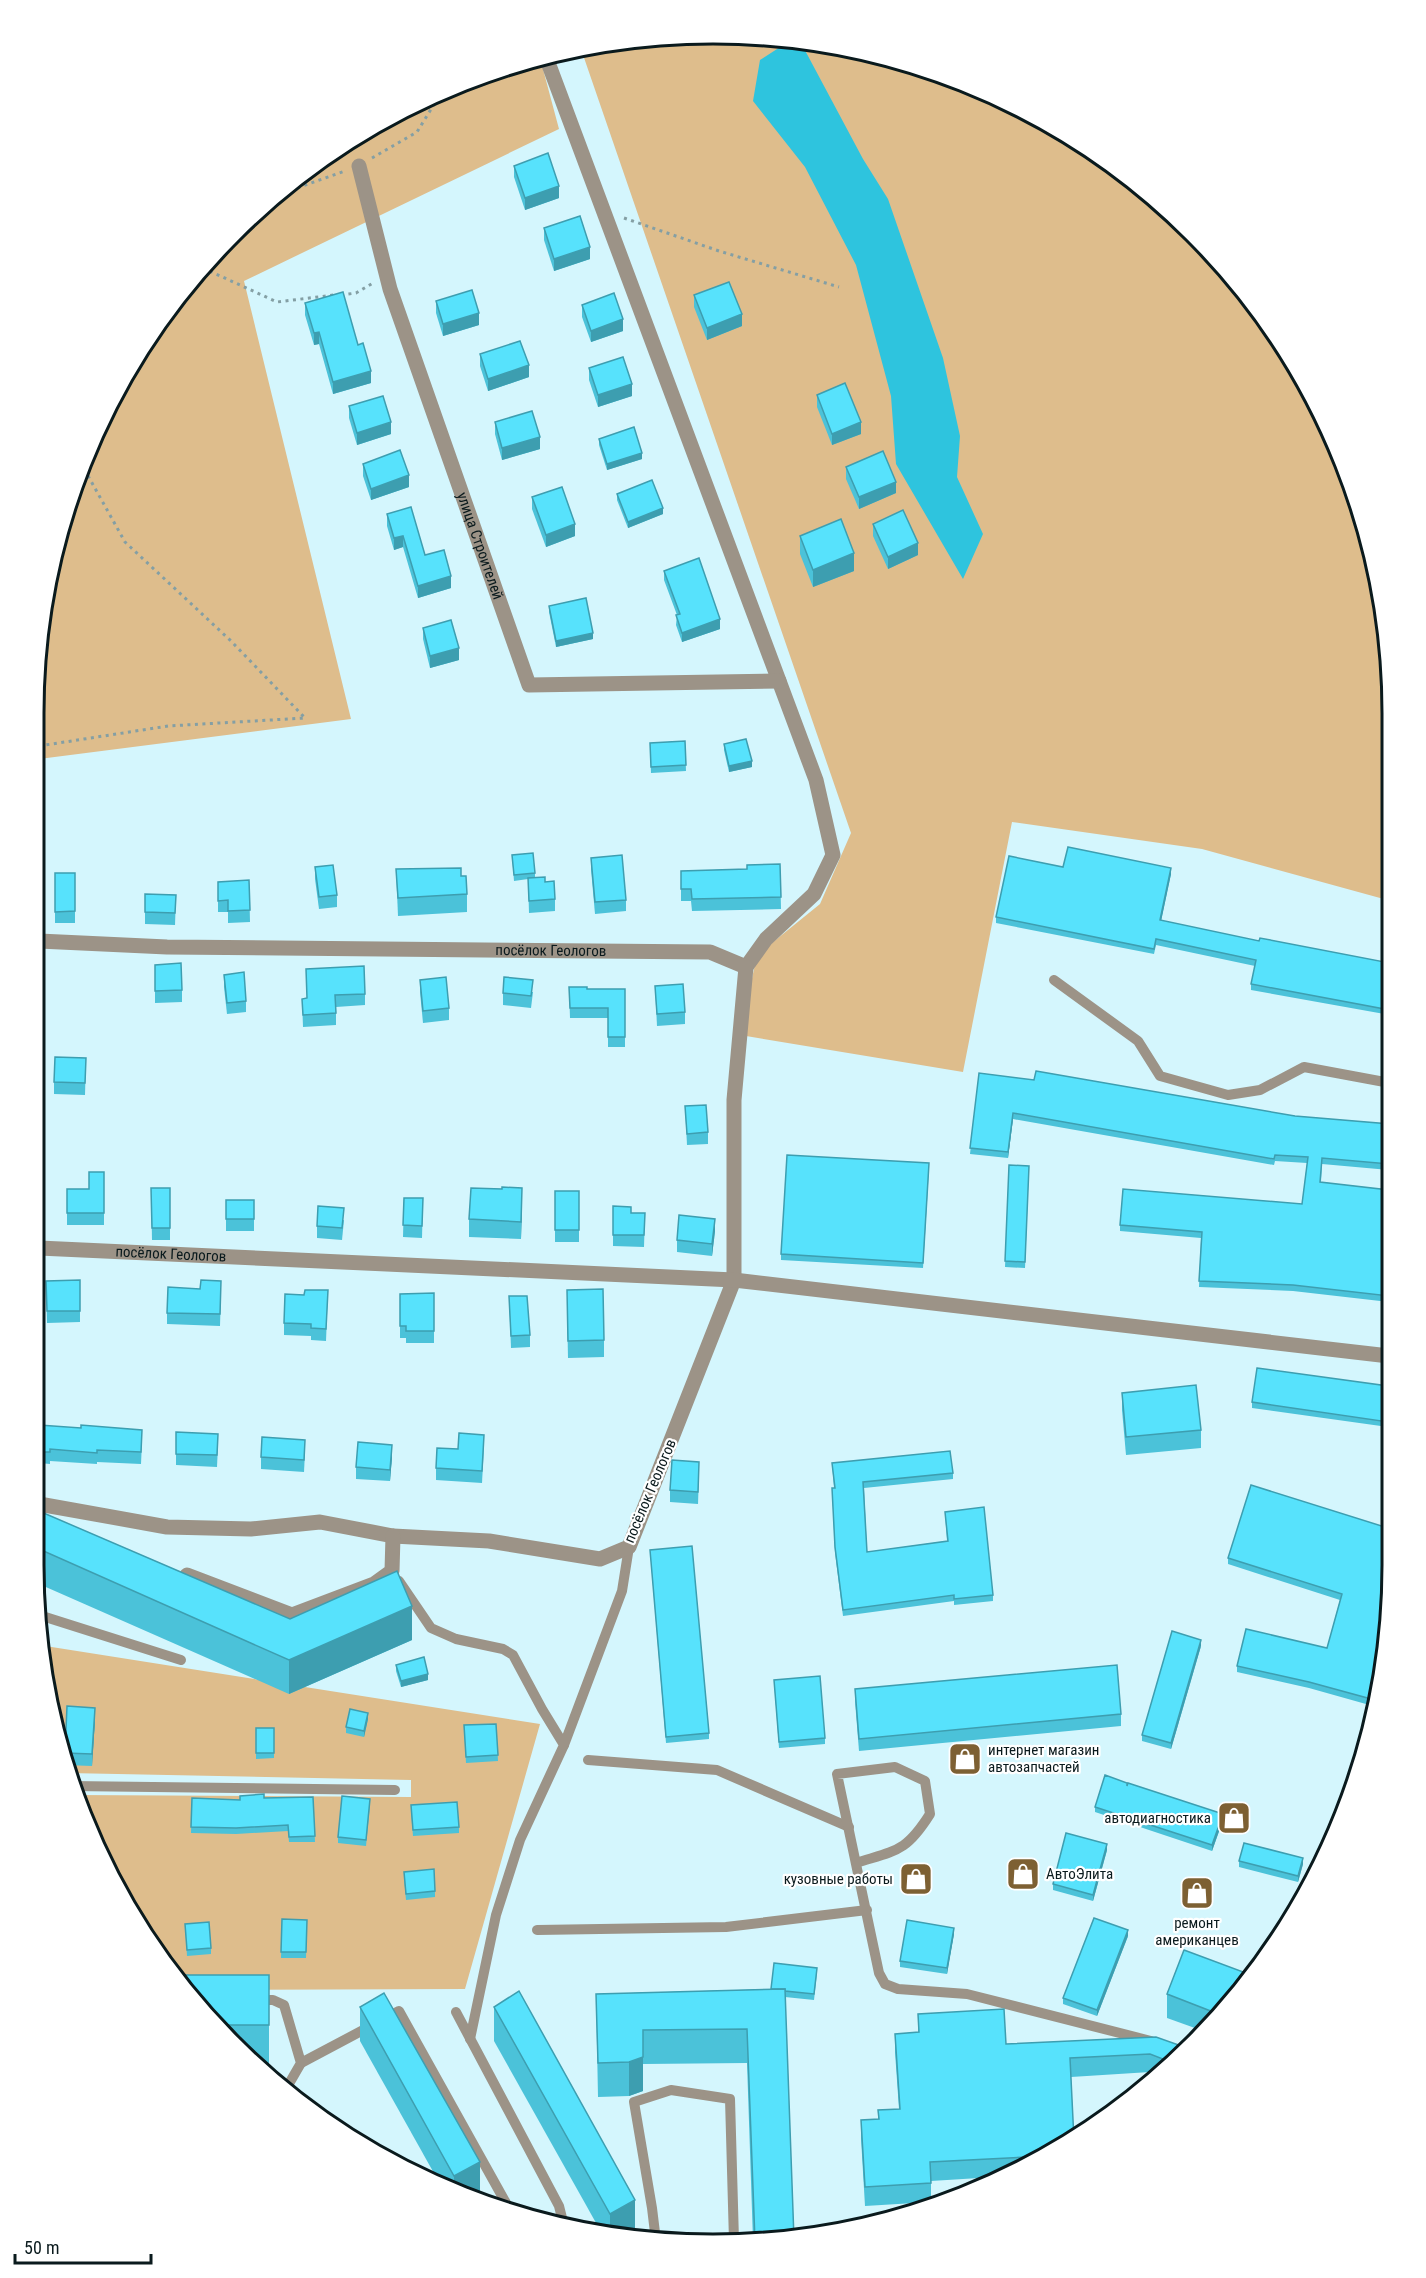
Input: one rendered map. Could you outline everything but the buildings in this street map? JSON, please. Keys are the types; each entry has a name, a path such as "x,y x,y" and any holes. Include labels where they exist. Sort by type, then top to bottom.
{"street":[{"path":"549,64 816,780 833,855 814,894 766,939 746,967"},
{"name":"улица Строителей","path":"359,166 386,276 529,686 779,681"},
{"name":"посёлок Геологов","path":"44,941 167,946 710,952 746,967 734,1100 734,1280 629,1547 600,1559 489,1541 393,1536 320,1522 251,1528 166,1527 44,1505"},
{"name":"посёлок Геологов","path":"44,1248 734,1280"},
{"path":"734,1280 1382,1355"},
{"path":"171,1569 292,1615 374,1584 392,1571 393,1536"}],"lane":[{"path":"1054,980 1138,1041 1160,1076 1228,1095 1260,1090 1304,1067 1382,1082"},
{"path":"470,2039 496,1916 520,1840 564,1744 622,1591 629,1547"},
{"path":"392,1571 431,1628 456,1639 503,1649 513,1655 564,1744"},
{"path":"46,1617 181,1660"},
{"path":"588,1760 717,1770 849,1827"},
{"path":"856,1863 899,1850 916,1837 930,1814 925,1782 895,1767 837,1774 879,1973 885,1984 898,1989 967,1994 1163,2045"},
{"path":"81,1786 395,1790"},
{"path":"537,1930 726,1927 867,1910"},
{"path":"240,2001 273,2000 284,2005 301,2063"},
{"path":"289,2083 301,2063 399,2010 505,2201"},
{"path":"456,2012 559,2206 562,2217"},
{"path":"655,2232 634,2102 671,2090 730,2099 734,2234"}],"path":[{"path":"603,210 719,251 839,287"},
{"path":"211,271 277,302 356,293 386,276"},
{"path":"44,745 168,726 305,718 231,641 126,542 88,475"}],"shaded area":[{"path":"713,44 757,45 844,56 886,66 969,94 1048,133 1121,182 1154,210 1186,240 1244,305 1293,378 1332,457 1347,498 1370,582 1381,669 1382,899 1202,849 1012,822 963,1072 740,1035 757,955 820,904 851,833 583,56 669,45"},
{"path":"542,66 559,129 244,281 351,719 44,758 45,669 49,626 66,540 94,457 133,378 182,305 240,240 305,182 378,133 457,94"},
{"path":"48,1646 540,1724 465,1989 196,1990 156,1937 133,1900 94,1821 85,1795 411,1797 411,1780 77,1773 56,1696"}],"water":[{"path":"780,47 805,50 863,159 888,199 943,358 960,436 957,477 983,534 963,579 896,464 891,396 856,265 805,167 753,101 760,60"}],"place":[{"name":"интернет магазин автозапчастей","path":"965,1759"},
{"name":"автодиагностика","path":"1234,1818"},
{"name":"АвтоЭлита","path":"1023,1874"},
{"name":"кузовные работы","path":"916,1879"},
{"name":"ремонт американцев","path":"1197,1893"}]}
